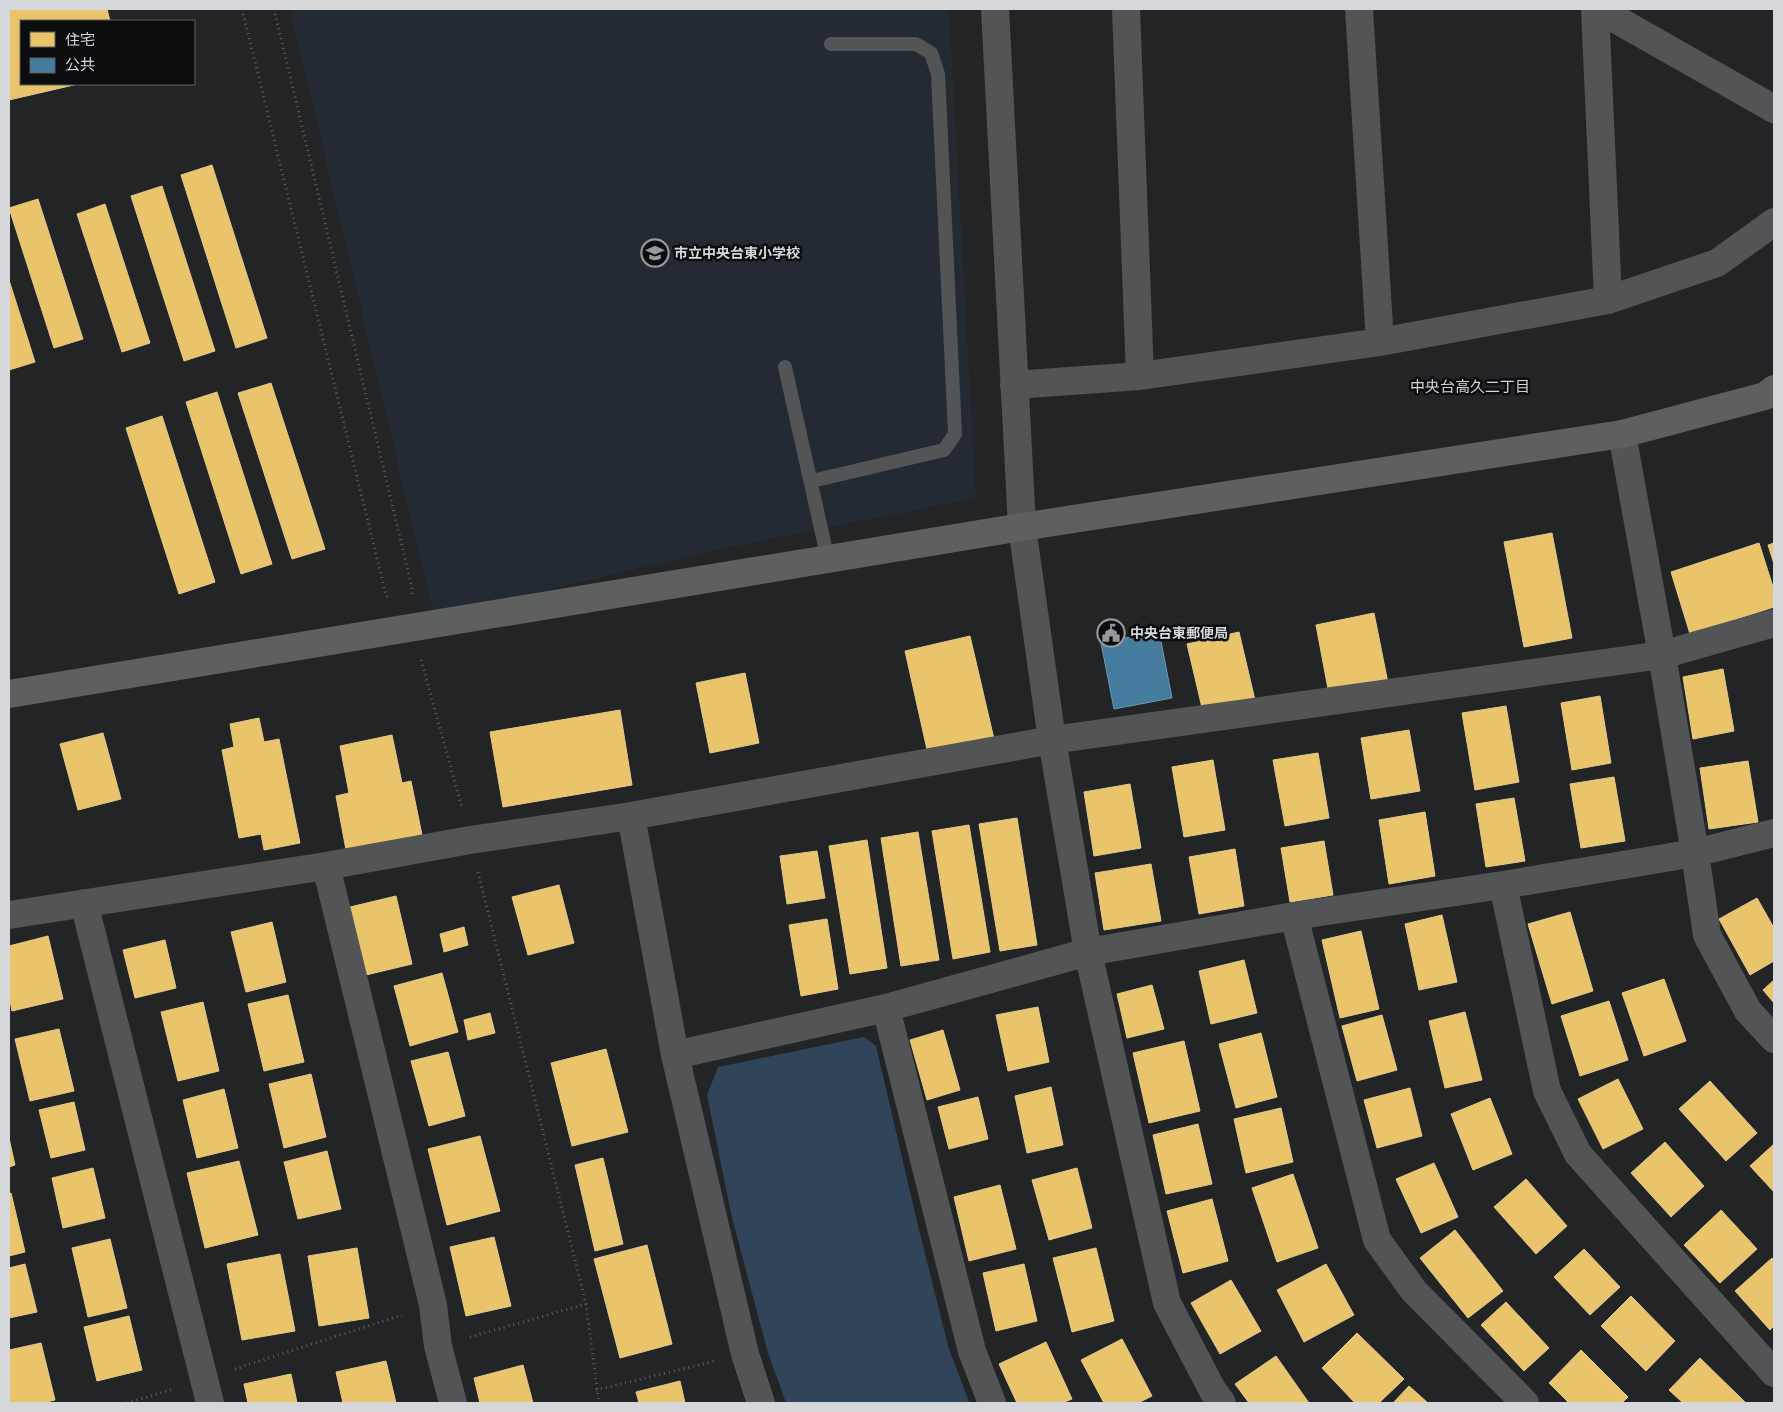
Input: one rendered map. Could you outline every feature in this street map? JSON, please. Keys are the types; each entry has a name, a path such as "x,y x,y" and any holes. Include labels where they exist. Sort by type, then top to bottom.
{"street":[{"path":"995,9 1022,527 1052,740 1088,952 1167,1303 1212,1391 1222,1403"},
{"path":"1126,9 1140,376"},
{"path":"1359,9 1380,342"},
{"path":"1595,9 1608,300"},
{"path":"1598,9 1774,109"},
{"path":"1014,385 1140,376 1380,342 1608,300 1717,263 1774,222"},
{"path":"9,694 1022,527 1622,434 1765,396 1774,389"},
{"path":"1622,434 1662,655 1707,935 1748,1011 1774,1038"},
{"path":"9,914 326,866 470,840 631,816 1052,740 1662,655 1774,623"},
{"path":"631,816 675,1055 745,1354 761,1403"},
{"path":"675,1055 886,1008 1088,952 1294,916 1503,886 1695,853 1774,833"},
{"path":"326,866 433,1305 438,1346 453,1403"},
{"path":"1503,886 1547,1091 1578,1154 1774,1373"},
{"path":"84,903 207,1391"},
{"path":"1294,916 1377,1240 1414,1291 1525,1403"},
{"path":"886,1008 972,1351 992,1403"}],"lane":[{"path":"812,481 944,450 955,434 938,74 930,53 916,44 831,44"},
{"path":"785,367 812,481 828,560"}],"path":[{"path":"242,9 386,595 412,628"},
{"path":"274,9 412,588 412,628 470,840 586,1304 599,1403"},
{"path":"438,1346 586,1304"},
{"path":"127,1403 207,1391 433,1305"},
{"path":"596,1390 745,1354"}],"shaded area":[{"name":"市立中央台東小学校","path":"290,9 949,9 976,498 711,551 434,617"},
{"path":"864,1037 876,1046 948,1346 969,1402 786,1403 768,1353 732,1218 707,1095 718,1067"}],"building: 住宅":[{"path":"9,9 107,9 110,20 20,20 20,85 74,85 9,100"},
{"path":"212,165 267,338 236,348 181,175"},
{"path":"162,186 215,351 184,361 131,196"},
{"path":"38,199 83,339 54,348 9,208"},
{"path":"105,204 150,343 122,352 77,214"},
{"path":"9,280 35,362 9,370"},
{"path":"271,383 325,549 292,559 238,393"},
{"path":"217,392 272,564 241,574 186,402"},
{"path":"162,416 215,582 179,594 126,428"},
{"path":"1552,533 1572,638 1524,647 1504,542"},
{"path":"1759,543 1774,590 1774,607 1690,634 1671,572"},
{"path":"1774,543 1774,564 1768,545"},
{"path":"1374,613 1388,683 1329,694 1316,625"},
{"path":"1239,632 1255,700 1203,712 1187,644"},
{"path":"970,636 994,739 928,754 905,651"},
{"path":"1723,669 1734,731 1693,739 1683,677"},
{"path":"745,673 759,743 710,753 696,683"},
{"path":"1600,696 1611,763 1572,770 1561,703"},
{"path":"1506,706 1519,782 1475,790 1462,713"},
{"path":"620,710 632,785 503,807 490,732"},
{"path":"259,718 264,742 279,739 300,843 264,850 261,834 239,838 222,750 234,747 230,724"},
{"path":"1409,730 1420,791 1371,799 1361,738"},
{"path":"103,733 121,799 78,810 60,744"},
{"path":"392,735 402,783 411,781 422,835 346,850 336,796 349,793 340,746"},
{"path":"1318,753 1329,818 1285,826 1273,760"},
{"path":"1213,760 1225,830 1184,837 1172,767"},
{"path":"1748,761 1758,822 1709,829 1700,768"},
{"path":"1614,777 1625,841 1581,848 1570,784"},
{"path":"1130,784 1141,848 1094,856 1084,792"},
{"path":"1514,798 1525,861 1486,867 1476,804"},
{"path":"1425,812 1435,876 1389,884 1379,820"},
{"path":"1017,818 1037,945 1000,951 979,824"},
{"path":"969,825 990,952 953,959 932,831"},
{"path":"918,832 939,960 901,966 881,838"},
{"path":"867,840 887,968 850,974 829,846"},
{"path":"1324,841 1333,895 1290,902 1281,848"},
{"path":"1235,849 1244,906 1199,914 1189,857"},
{"path":"817,851 825,898 787,904 780,856"},
{"path":"1151,864 1161,921 1104,930 1095,873"},
{"path":"559,885 574,943 528,955 512,897"},
{"path":"396,896 412,964 366,975 350,907"},
{"path":"1757,898 1774,928 1774,961 1750,975 1719,919"},
{"path":"1570,912 1593,991 1552,1004 1528,924"},
{"path":"1442,915 1457,982 1419,990 1405,924"},
{"path":"827,919 838,989 801,996 789,925"},
{"path":"272,922 286,982 246,992 231,932"},
{"path":"464,927 468,945 444,952 440,934"},
{"path":"1361,931 1379,1009 1340,1018 1322,940"},
{"path":"48,936 63,999 12,1011 9,996 9,946"},
{"path":"165,940 176,988 135,998 123,950"},
{"path":"1244,960 1257,1013 1211,1024 1199,971"},
{"path":"442,973 458,1032 410,1046 394,986"},
{"path":"1664,979 1686,1041 1644,1056 1622,993"},
{"path":"1774,980 1774,1003 1763,990"},
{"path":"1152,985 1164,1029 1127,1038 1117,994"},
{"path":"288,995 304,1062 264,1071 248,1004"},
{"path":"1609,1001 1628,1060 1580,1076 1561,1016"},
{"path":"203,1002 219,1071 178,1081 161,1012"},
{"path":"1038,1007 1049,1062 1008,1071 996,1015"},
{"path":"1465,1012 1482,1080 1445,1088 1429,1021"},
{"path":"490,1013 495,1033 468,1040 464,1020"},
{"path":"1382,1015 1397,1070 1357,1081 1342,1026"},
{"path":"59,1029 74,1091 30,1101 15,1039"},
{"path":"943,1030 960,1090 927,1100 910,1040"},
{"path":"1261,1033 1277,1097 1236,1108 1219,1044"},
{"path":"1184,1041 1200,1111 1149,1123 1133,1053"},
{"path":"606,1049 628,1132 572,1146 551,1063"},
{"path":"448,1052 465,1116 429,1126 411,1061"},
{"path":"311,1074 326,1137 284,1148 269,1084"},
{"path":"1618,1079 1643,1129 1603,1149 1578,1099"},
{"path":"1710,1081 1757,1133 1726,1161 1679,1109"},
{"path":"1051,1087 1063,1145 1027,1153 1015,1096"},
{"path":"1410,1088 1422,1136 1377,1148 1364,1100"},
{"path":"224,1089 238,1148 197,1158 183,1100"},
{"path":"978,1097 988,1139 949,1149 938,1107"},
{"path":"1490,1098 1512,1154 1473,1170 1451,1114"},
{"path":"74,1102 85,1150 51,1158 39,1110"},
{"path":"1281,1108 1293,1162 1246,1173 1234,1119"},
{"path":"1198,1124 1212,1184 1166,1194 1153,1135"},
{"path":"480,1136 500,1211 447,1225 428,1149"},
{"path":"9,1138 15,1165 9,1167"},
{"path":"1665,1142 1704,1186 1671,1217 1631,1173"},
{"path":"1774,1144 1774,1192 1750,1166"},
{"path":"327,1151 341,1209 298,1219 284,1162"},
{"path":"603,1158 623,1244 595,1251 575,1165"},
{"path":"239,1161 258,1235 205,1248 187,1173"},
{"path":"1434,1163 1458,1217 1421,1233 1396,1179"},
{"path":"93,1168 105,1218 63,1228 52,1178"},
{"path":"1077,1168 1092,1228 1049,1240 1032,1180"},
{"path":"1293,1174 1318,1248 1277,1262 1252,1188"},
{"path":"1526,1179 1567,1226 1536,1254 1494,1207"},
{"path":"1000,1185 1016,1249 969,1261 954,1197"},
{"path":"11,1193 25,1252 9,1256 9,1194"},
{"path":"1212,1199 1228,1261 1183,1273 1167,1211"},
{"path":"1721,1210 1757,1249 1720,1283 1684,1245"},
{"path":"1455,1230 1503,1291 1468,1318 1420,1258"},
{"path":"494,1237 511,1306 466,1316 450,1247"},
{"path":"110,1239 127,1308 88,1317 72,1248"},
{"path":"647,1245 672,1344 620,1358 594,1259"},
{"path":"357,1248 369,1318 319,1326 308,1256"},
{"path":"1096,1248 1114,1321 1072,1332 1053,1258"},
{"path":"1584,1249 1620,1287 1590,1315 1554,1277"},
{"path":"280,1254 295,1331 242,1340 227,1264"},
{"path":"1772,1258 1774,1261 1774,1326 1770,1330 1735,1291"},
{"path":"25,1264 37,1312 9,1318 9,1268"},
{"path":"1024,1264 1037,1321 996,1331 983,1273"},
{"path":"1326,1264 1354,1315 1304,1342 1277,1290"},
{"path":"1231,1280 1261,1331 1220,1354 1191,1303"},
{"path":"1631,1296 1675,1341 1646,1371 1601,1326"},
{"path":"1506,1302 1549,1348 1524,1371 1481,1325"},
{"path":"129,1316 142,1370 97,1381 84,1327"},
{"path":"1357,1333 1404,1379 1379,1403 1355,1403 1322,1368"},
{"path":"1122,1339 1152,1396 1138,1403 1104,1403 1081,1360"},
{"path":"1046,1342 1072,1399 1062,1403 1017,1403 999,1364"},
{"path":"41,1343 55,1400 42,1403 10,1403 9,1350"},
{"path":"1581,1350 1628,1397 1622,1403 1569,1403 1549,1383"},
{"path":"1276,1356 1309,1403 1249,1403 1235,1384"},
{"path":"1700,1358 1746,1403 1683,1403 1669,1390"},
{"path":"386,1361 396,1403 343,1403 336,1372"},
{"path":"523,1365 533,1403 480,1403 474,1378"},
{"path":"291,1374 297,1403 248,1403 244,1384"},
{"path":"680,1381 685,1403 639,1403 636,1392"},
{"path":"1409,1386 1428,1403 1393,1403"}],"building: 公共":[{"path":"1159,631 1172,698 1114,709 1101,643"}],"place":[{"name":"市立中央台東小学校","path":"655,253"},
{"name":"中央台東郵便局","path":"1111,633"}],"district":[{"name":"中央台高久二丁目","path":"1470,387"}]}
